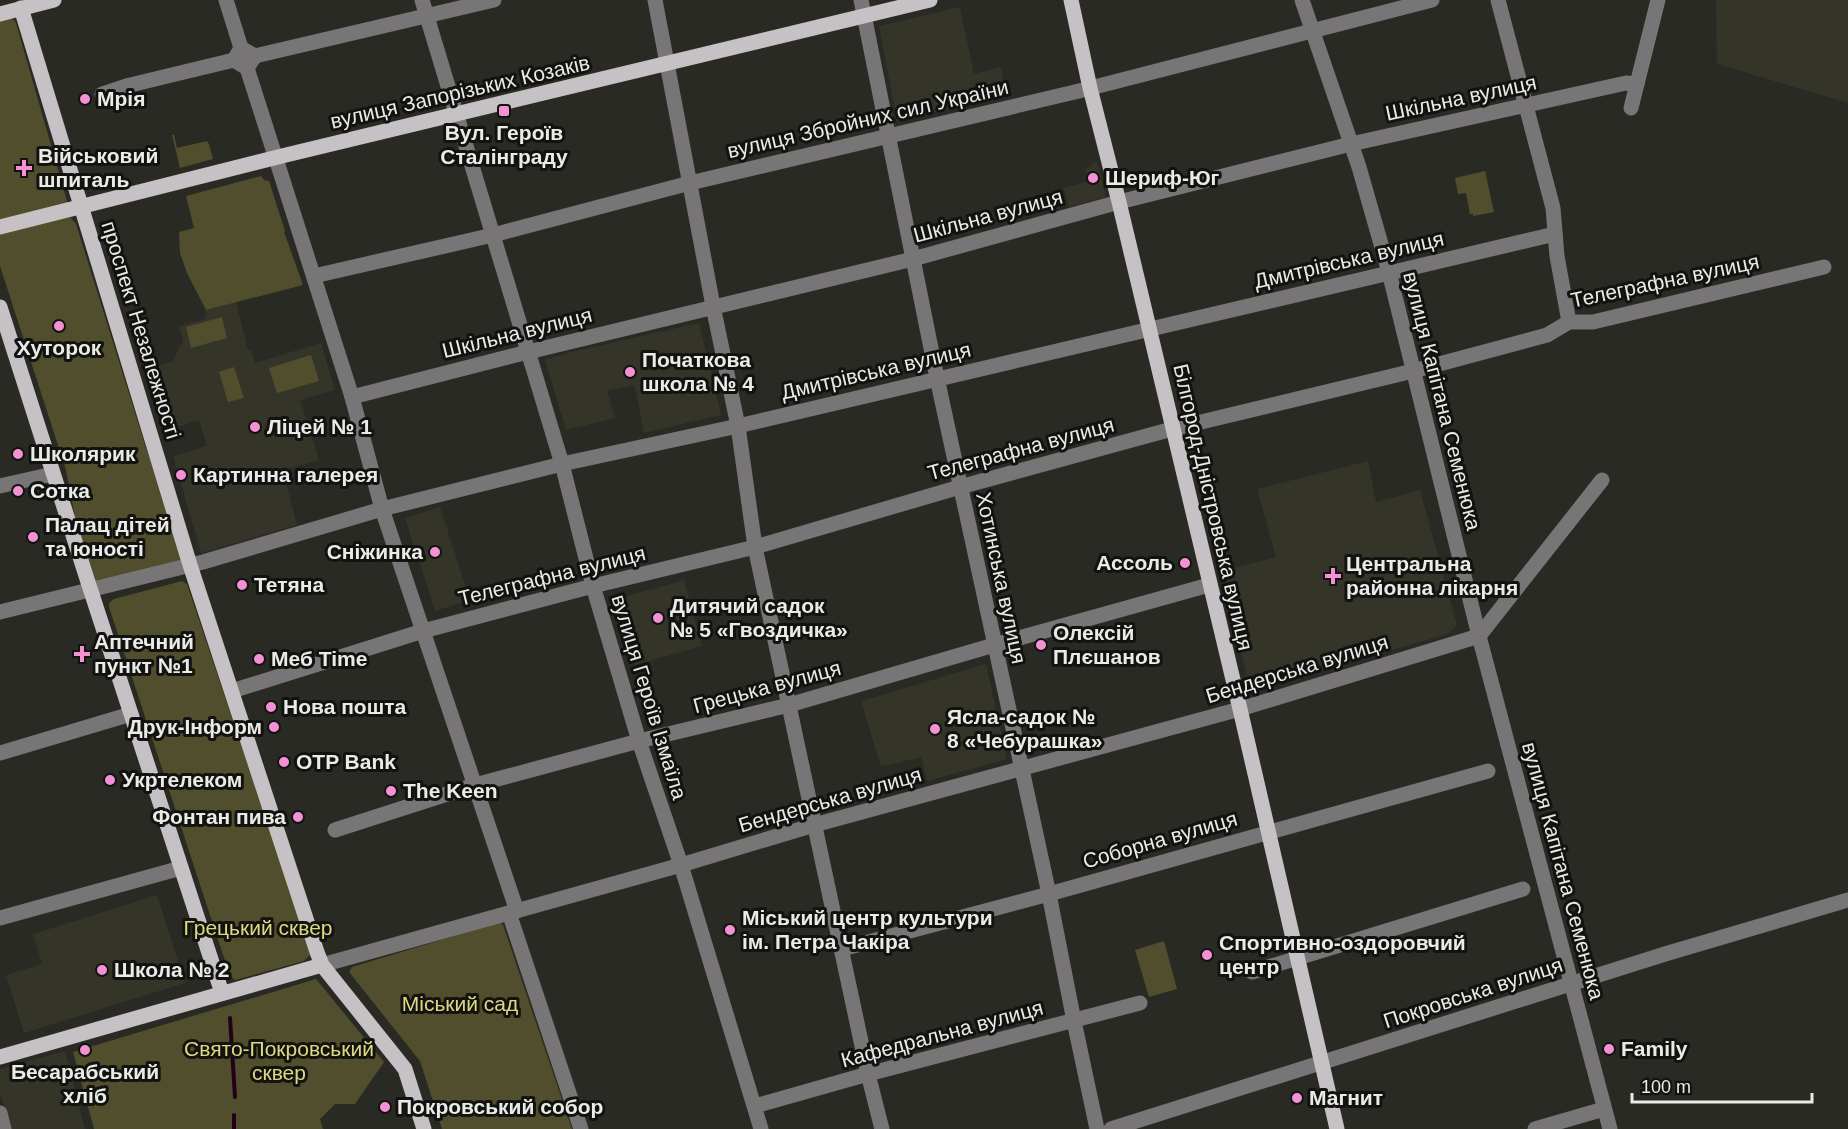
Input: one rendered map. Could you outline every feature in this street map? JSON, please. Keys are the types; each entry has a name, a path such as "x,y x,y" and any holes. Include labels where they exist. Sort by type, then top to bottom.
{"main road":[{"path":"0,14 19,4 54,0"},
{"name":"вулиця Запорізьких Козаків","path":"0,227 930,0"},
{"name":"Білгород-Дністровська вулиця","path":"1071,0 1090,88 1240,709 1337,1129"},
{"name":"проспект Незалежності","path":"19,4 190,565 322,965 405,1069 424,1129"},
{"path":"0,307 222,993"},
{"name":"Бендерська вулиця","path":"0,1057 322,965"}],"street":[{"path":"226,0 237,54"},
{"name":"вулиця Героїв Ізмаїла","path":"422,0 562,464 593,586 639,741 681,865 761,1129"},
{"path":"102,94 237,54 251,62 427,15 494,0"},
{"path":"655,0 738,426 755,547 868,1074 882,1129"},
{"name":"Хотинська вулиця","path":"861,0 937,378 1049,894 1097,1129"},
{"name":"вулиця Капітана Семенюка","path":"1302,0 1351,144 1389,272 1479,636 1610,1129"},
{"name":"вулиця Збройних сил України","path":"314,276 493,234 690,183 1090,88 1432,0"},
{"path":"1498,0 1553,208 1569,322"},
{"path":"1631,108 1658,0"},
{"path":"251,62 276,158 352,397 382,509 475,786 581,1129"},
{"name":"Шкільна вулиця","path":"352,397 713,306 913,259 1119,202 1351,144 1626,83 1637,84"},
{"name":"Дмитрівська вулиця","path":"0,612 190,565 382,509 562,464 738,426 1555,234"},
{"name":"Телеграфна вулиця","path":"232,691 423,631 593,586 755,547 960,487 1172,429 1413,371 1548,335 1569,322 1593,322 1824,267"},
{"path":"0,486 53,474"},
{"path":"1479,636 1602,480"},
{"name":"Грецька вулиця","path":"335,830 475,786 639,741 789,705 1209,585"},
{"name":"Бендерська вулиця","path":"322,965 681,865 814,825 1240,709 1479,636"},
{"path":"0,753 131,714"},
{"name":"Соборна вулиця","path":"842,949 1049,894 1488,771"},
{"path":"0,918 181,868"},
{"path":"1252,972 1523,890"},
{"name":"Покровська вулиця","path":"1111,1129 1665,954 1848,900"},
{"name":"Кафедральна вулиця","path":"755,1106 1140,1003"},
{"path":"1535,1129 1604,1108"},
{"path":"0,1113 4,1129"}],"shaded area":[{"path":"1716,0 1848,0 1848,103 1717,64"},
{"path":"960,7 974,74 1001,67 1006,95 897,121 879,26"},
{"path":"1097,162 1106,197 1069,207 1064,188 1088,181 1085,168"},
{"name":"Ліцей № 1","path":"236,302 248,350 251,349 255,363 321,343 335,390 300,400 319,460 283,470 297,525 201,553 173,456 207,446 199,420 169,428 149,369 173,361 183,340 179,326 205,319 206,310"},
{"name":"Початкова школа № 4","path":"699,323 721,415 644,433 633,385 607,391 615,418 566,430 545,360"},
{"name":"Центральна районна лікарня","path":"1368,461 1376,502 1420,490 1457,625 1448,634 1250,690 1222,571 1276,557 1257,489"},
{"name":"Сніжинка","path":"440,507 470,600 435,611 405,518"},
{"name":"Дитячий садок № 5 «Гвоздичка»","path":"684,580 702,646 635,665 617,599"},
{"name":"Ясла-садок № 8 «Чебурашка»","path":"986,664 1007,759 927,781 921,757 881,767 861,701"},
{"name":"Школа № 2","path":"157,895 185,983 24,1033 6,975 42,964 33,934"},
{"path":"65,1051 85,1129 10,1129 0,1092 0,1069"}],"green space":[{"path":"8,18 16,23 67,203 0,221 0,20"},
{"path":"172,135 174,135 177,148 207,141 213,159 180,168"},
{"path":"1485,171 1494,212 1473,216 1470,214 1466,193 1458,194 1455,178"},
{"path":"261,176 264,180 269,181 303,285 206,310 187,273 180,253 179,232 194,228 186,196"},
{"path":"70,217 76,224 146,448 190,565 91,590 66,470 0,266 0,232"},
{"path":"222,317 227,338 191,348 186,327"},
{"path":"311,355 319,381 277,393 269,368"},
{"path":"234,367 244,398 228,402 219,372"},
{"name":"Грецький сквер","path":"182,581 187,584 311,954 304,961 235,980 230,976 109,607 109,603 114,599"},
{"name":"Міський сад","path":"500,922 503,925 572,1129 442,1129 420,1061 349,972 352,967"},
{"path":"1164,941 1177,989 1149,997 1135,950"},
{"name":"Свято-Покровський сквер","path":"316,979 384,1062 355,1104 335,1104 320,1119 323,1129 94,1129 73,1052"}],"waterway":[{"path":"230,1018 235,1097"},
{"path":"234,1115 234,1129"}],"place":[{"name":"Мрія","path":"85,99"},
{"name":"Вул. Героїв Сталінграду","path":"504,111"},
{"name":"Військовий шпиталь","path":"24,168"},
{"name":"Шериф-Юг","path":"1093,178"},
{"name":"Хуторок","path":"59,326"},
{"name":"Початкова школа № 4","path":"630,372"},
{"name":"Ліцей № 1","path":"255,427"},
{"name":"Школярик","path":"18,454"},
{"name":"Картинна галерея","path":"181,475"},
{"name":"Сотка","path":"18,491"},
{"name":"Палац дітей та юності","path":"33,537"},
{"name":"Сніжинка","path":"435,552"},
{"name":"Ассоль","path":"1185,563"},
{"name":"Центральна районна лікарня","path":"1333,576"},
{"name":"Тетяна","path":"242,585"},
{"name":"Дитячий садок № 5 «Гвоздичка»","path":"658,618"},
{"name":"Олексій Плєшанов","path":"1041,645"},
{"name":"Аптечний пункт №1","path":"82,654"},
{"name":"Меб Time","path":"259,659"},
{"name":"Нова пошта","path":"271,707"},
{"name":"Друк-Інформ","path":"274,727"},
{"name":"Ясла-садок № 8 «Чебурашка»","path":"935,729"},
{"name":"OTP Bank","path":"284,762"},
{"name":"Укртелеком","path":"110,780"},
{"name":"The Keen","path":"391,791"},
{"name":"Фонтан пива","path":"298,817"},
{"name":"Міський центр культури ім. Петра Чакіра","path":"730,930"},
{"name":"Спортивно-оздоровчий центр","path":"1207,955"},
{"name":"Школа № 2","path":"102,970"},
{"name":"Family","path":"1609,1049"},
{"name":"Бесарабський хліб","path":"85,1050"},
{"name":"Магнит","path":"1297,1098"},
{"name":"Покровський собор","path":"385,1107"}]}
